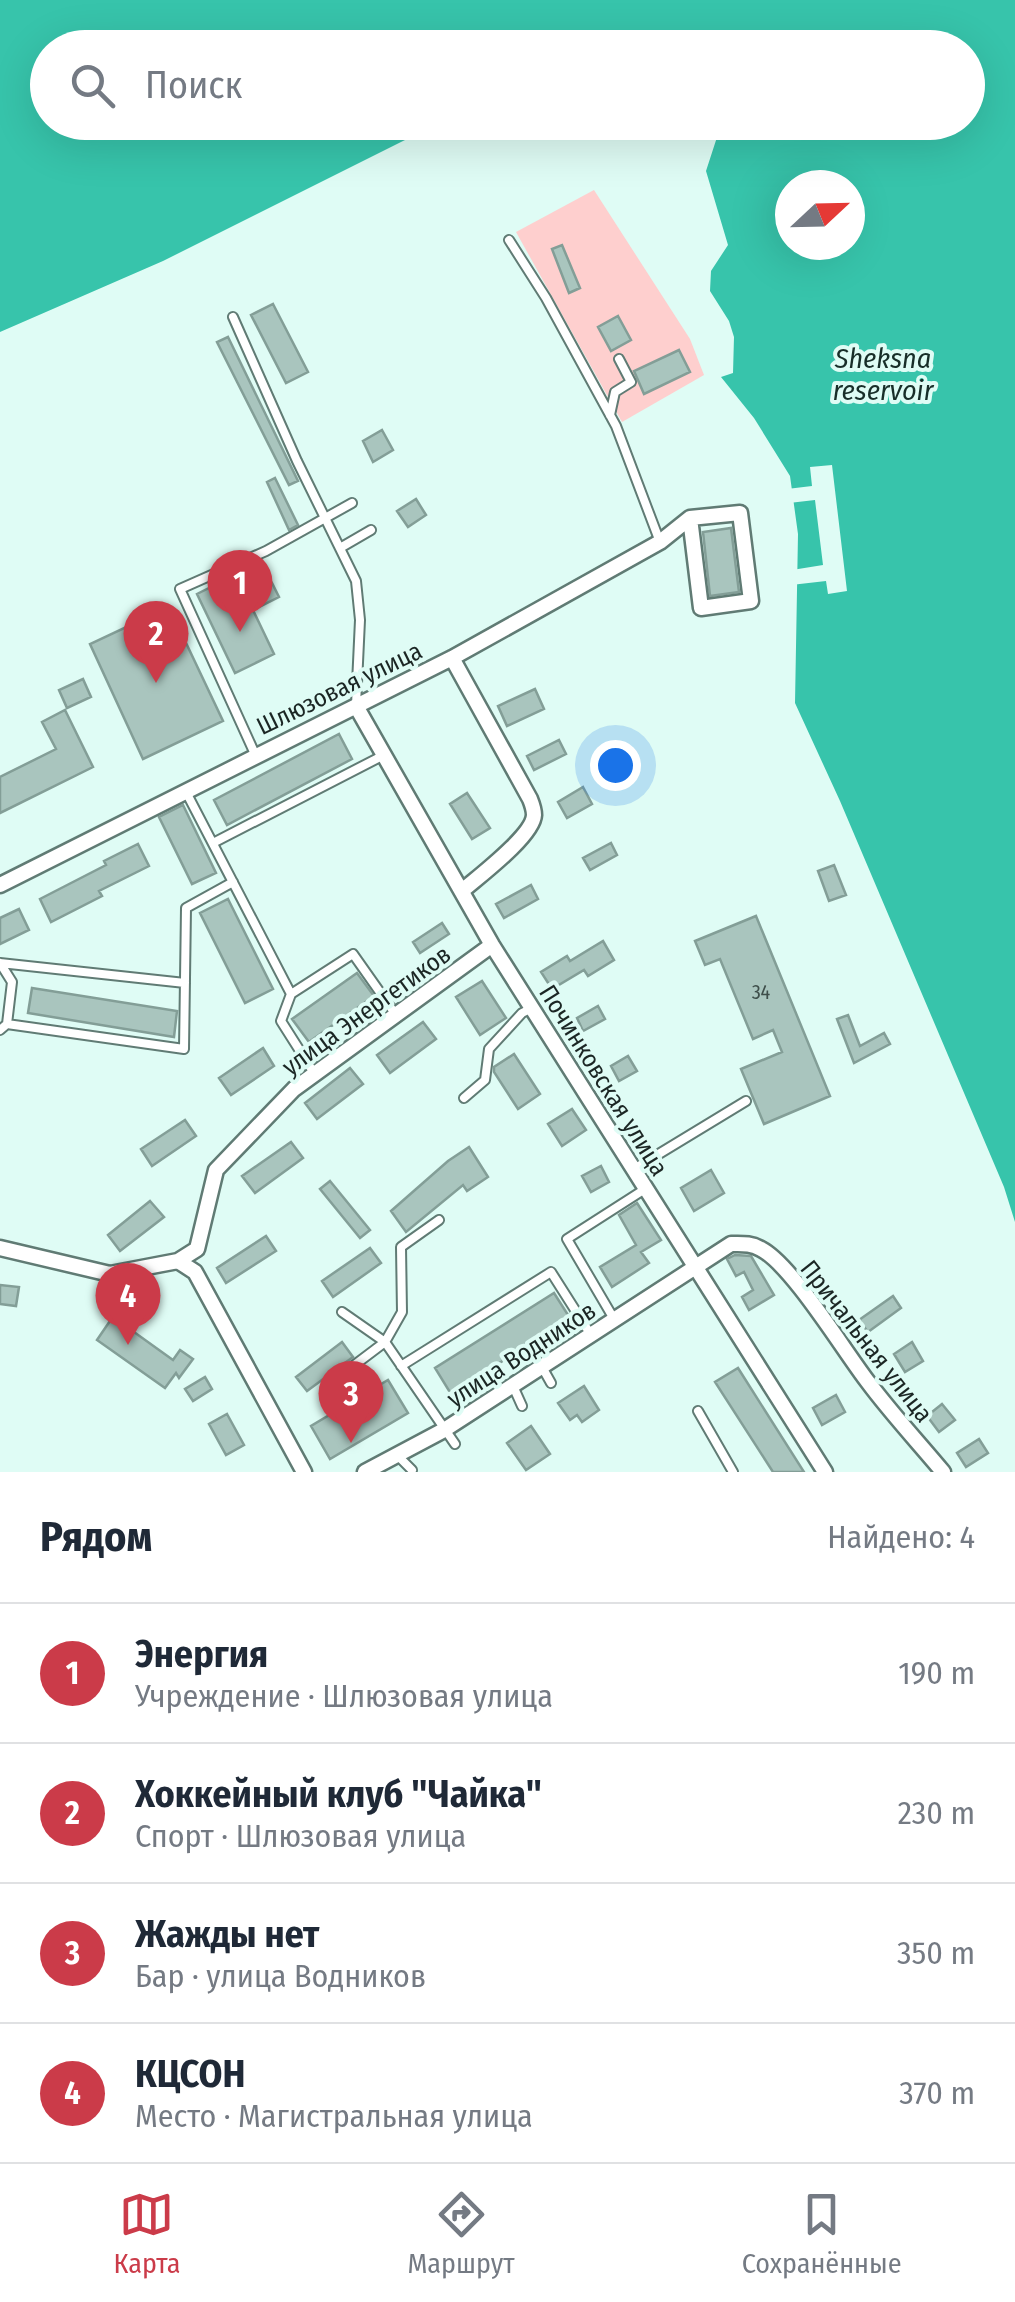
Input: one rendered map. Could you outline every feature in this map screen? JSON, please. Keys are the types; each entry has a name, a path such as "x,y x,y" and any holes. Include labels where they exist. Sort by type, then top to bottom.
{"street":[{"path":"740,513 750,601 701,608 690,518 740,513"},
{"name":"Шлюзовая улица","path":"0,885 452,658 660,542 690,518"},
{"path":"452,658 530,799 534,816 531,827 518,841 462,891"},
{"name":"Починковская улица","path":"356,706 492,945 824,1472"},
{"name":"улица Энергетиков","path":"178,1261 197,1249 216,1170 294,1089 492,945"},
{"name":"Причальная улица","path":"697,1267 731,1244 745,1243 763,1249 811,1303 869,1384 943,1472"},
{"path":"0,1248 110,1274 178,1261 196,1272 304,1472"},
{"name":"улица Водников","path":"365,1472 444,1430 697,1267"}],"lane":[{"path":"509,240 546,298 610,415 660,542"},
{"path":"232,317 356,580 360,620 356,706"},
{"path":"610,415 614,392 631,382 618,359"},
{"path":"255,754 180,589 266,551 352,503"},
{"path":"340,548 371,530"},
{"path":"213,844 384,755"},
{"path":"185,790 291,994"},
{"path":"0,963 12,982 4,1027 184,1049 186,908 234,882"},
{"path":"314,1074 281,1021 291,994 353,954 396,1015"},
{"path":"0,963 185,983"},
{"path":"464,1098 485,1080 488,1049 532,1008"},
{"path":"634,1169 746,1101"},
{"path":"615,1320 567,1238 645,1189"},
{"path":"332,1382 385,1342 402,1312 400,1247 439,1220"},
{"path":"401,1366 551,1272 591,1336"},
{"path":"342,1312 385,1342 455,1444"},
{"path":"542,1367 551,1383"},
{"path":"513,1386 522,1406"},
{"path":"698,1411 734,1472"},
{"path":"397,1455 412,1470"}],"shaded area":[{"path":"594,190 690,339 704,375 622,422 516,232"}],"water":[{"name":"Sheksna reservoir","path":"0,0 1015,0 1015,1222 1004,1187 795,703 798,534 790,476 754,418 721,377 733,373 734,337 710,291 711,271 728,245 706,171 716,140 985,140 985,30 30,30 30,140 405,140 163,261 0,332"}],"pier":[{"path":"832,465 847,591 828,594 826,581 791,585 792,570 823,565 815,500 789,503 787,489 812,486 810,467"}],"building":[{"path":"562,245 580,288 569,293 552,249"},
{"path":"273,304 308,372 286,383 251,315"},
{"path":"618,316 631,340 611,351 598,327"},
{"path":"228,337 298,481 289,485 217,342"},
{"path":"679,350 690,372 644,394 634,371"},
{"path":"382,430 393,450 373,462 363,441"},
{"path":"275,478 298,525 289,530 267,482"},
{"path":"416,499 426,515 408,527 397,511"},
{"path":"731,528 739,592 710,596 703,532"},
{"path":"235,575 246,596 272,583 279,597 253,610 274,654 235,673 197,594"},
{"path":"169,607 223,721 143,759 90,644"},
{"path":"83,679 91,697 67,708 59,690"},
{"path":"535,689 544,709 507,726 498,706"},
{"path":"65,710 93,767 0,813 0,777 56,749 42,722"},
{"path":"339,734 352,759 227,825 214,800"},
{"path":"559,740 566,754 534,770 527,756"},
{"path":"583,787 592,804 567,818 558,802"},
{"path":"467,793 490,828 472,839 450,804"},
{"path":"183,805 216,873 192,884 159,817"},
{"path":"611,843 617,855 590,870 583,858"},
{"path":"138,844 149,866 99,891 102,896 51,922 40,899"},
{"path":"834,865 846,895 829,901 818,871"},
{"path":"531,885 538,899 504,918 496,904"},
{"path":"228,899 273,989 245,1003 200,913"},
{"path":"19,909 29,930 0,944 0,918"},
{"path":"756,916 830,1096 764,1124 741,1069 782,1052 773,1030 753,1039 720,959 705,965 695,941"},
{"path":"442,923 449,934 420,953 413,942"},
{"path":"603,941 614,960 588,976 584,970 552,989 541,972 567,956 570,961"},
{"path":"357,973 374,996 309,1042 292,1019"},
{"path":"482,981 506,1018 480,1035 456,997"},
{"path":"32,988 177,1011 174,1037 28,1013"},
{"path":"598,1006 605,1019 583,1031 577,1018"},
{"path":"848,1015 860,1046 884,1033 890,1044 854,1063 837,1019"},
{"path":"423,1022 436,1039 390,1073 377,1055"},
{"path":"263,1048 274,1066 231,1095 219,1078"},
{"path":"514,1054 540,1094 518,1109 494,1072 494,1067"},
{"path":"628,1056 637,1071 619,1081 611,1066"},
{"path":"350,1068 363,1084 317,1119 305,1103"},
{"path":"572,1109 586,1130 562,1146 548,1124"},
{"path":"185,1120 196,1136 152,1166 141,1149"},
{"path":"291,1142 303,1158 255,1193 242,1176"},
{"path":"469,1147 488,1177 467,1191 463,1185 406,1232 391,1211"},
{"path":"601,1166 609,1182 591,1192 582,1176"},
{"path":"711,1170 724,1193 694,1211 681,1188"},
{"path":"330,1181 370,1230 360,1238 320,1189"},
{"path":"150,1201 164,1217 120,1251 108,1235"},
{"path":"637,1203 661,1240 641,1252 649,1263 612,1287 600,1267 636,1245 619,1215"},
{"path":"266,1236 276,1251 226,1283 217,1268"},
{"path":"370,1248 381,1263 333,1297 322,1281"},
{"path":"751,1256 774,1295 749,1310 742,1297 753,1290 744,1272 736,1276 727,1259"},
{"path":"0,1285 19,1287 16,1306 0,1304"},
{"path":"554,1293 570,1318 451,1394 435,1368"},
{"path":"893,1296 901,1308 868,1332 859,1320"},
{"path":"116,1303 127,1311 120,1322 173,1360 180,1350 193,1359 179,1378 176,1373 165,1388 97,1340 112,1318 108,1315"},
{"path":"342,1342 353,1357 307,1391 296,1377"},
{"path":"912,1342 923,1361 905,1372 894,1354"},
{"path":"738,1368 804,1472 773,1472 715,1382"},
{"path":"205,1377 212,1389 193,1401 185,1389"},
{"path":"388,1380 408,1413 330,1459 311,1426"},
{"path":"584,1386 599,1410 582,1422 577,1415 570,1420 558,1403"},
{"path":"836,1395 845,1412 822,1425 813,1408"},
{"path":"942,1404 955,1420 939,1432 927,1416"},
{"path":"227,1414 244,1445 226,1455 209,1424"},
{"path":"531,1426 550,1454 526,1470 507,1443"},
{"path":"979,1439 988,1453 966,1467 957,1453"}],"place":[{"name":"Энергия","path":"240,632"},
{"name":"Хоккейный клуб \"Чайка\"","path":"156,683"},
{"name":"КЦСОН","path":"128,1345"},
{"name":"Жажды нет","path":"351,1443"}]}
